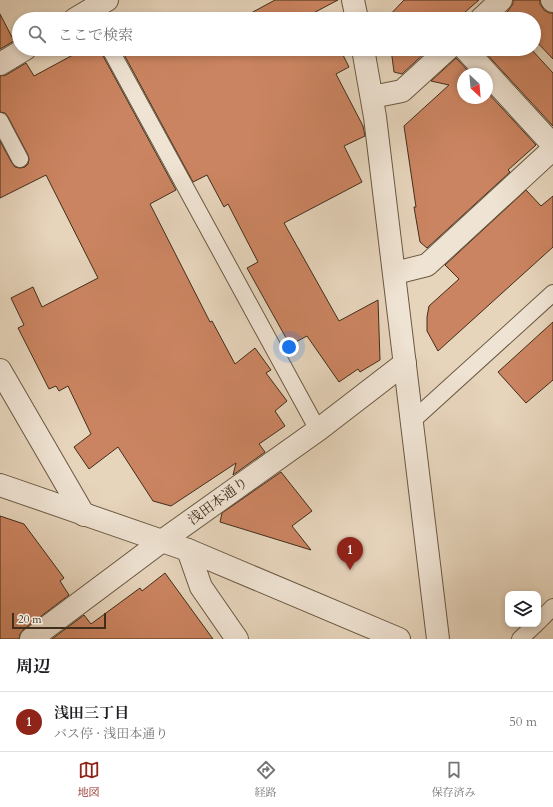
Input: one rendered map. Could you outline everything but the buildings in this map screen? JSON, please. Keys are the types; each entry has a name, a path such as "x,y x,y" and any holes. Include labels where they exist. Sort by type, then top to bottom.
{"street":[{"path":"353,0 356,12"},
{"path":"488,12 501,0"},
{"path":"0,64 14,56"},
{"path":"364,56 372,97 395,273 438,639"},
{"path":"372,97 402,91 440,56"},
{"path":"471,56 553,146"},
{"path":"395,273 427,264 553,149"},
{"name":"浅田本通り","path":"31,639 162,541 318,430 405,363"},
{"path":"0,370 84,515"},
{"path":"0,485 188,550 399,639"},
{"path":"188,550 201,587 237,639"}],"lane":[{"path":"114,56 318,430"},
{"path":"0,121 20,159"},
{"path":"412,421 553,293"},
{"path":"541,619 553,607"},
{"path":"520,639 533,627"}],"place":[{"name":"浅田三丁目","path":"350,570"}]}
